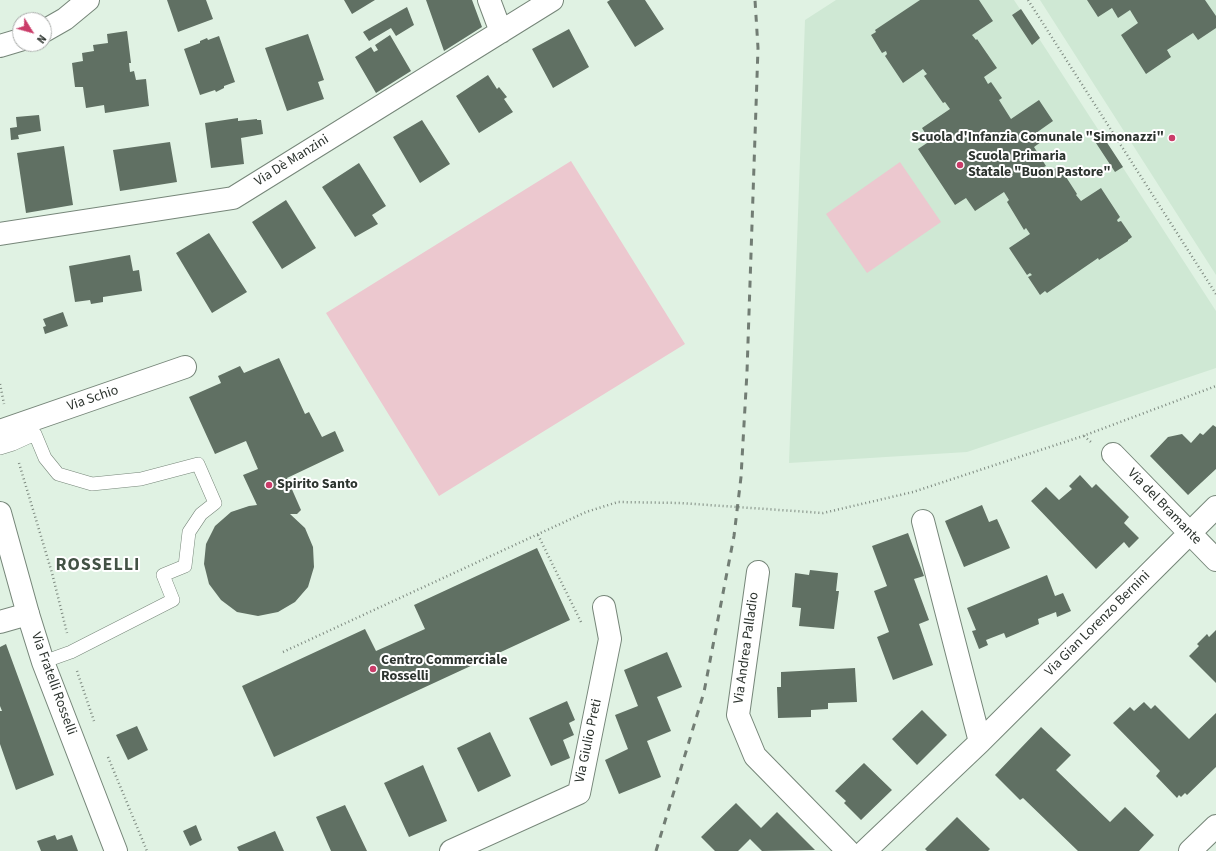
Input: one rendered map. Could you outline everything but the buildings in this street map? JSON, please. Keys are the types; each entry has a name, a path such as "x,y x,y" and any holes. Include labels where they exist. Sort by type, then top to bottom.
{"street":[{"path":"52,26 88,0"},
{"path":"489,0 501,32"},
{"name":"Via Dè Manzini","path":"0,234 233,198 552,0"},
{"path":"0,46 12,42"},
{"name":"Via Schio","path":"8,434 185,367"},
{"name":"Via del Bramante","path":"1113,454 1216,560"},
{"name":"Via Gian Lorenzo Bernini","path":"865,851 980,742 1216,507"},
{"name":"Via Fratelli Rosselli","path":"0,513 43,662 116,851"},
{"path":"923,521 980,742"},
{"name":"Via Andrea Palladio","path":"758,572 738,715 755,756 848,851"},
{"name":"Via Giulio Preti","path":"451,851 483,844 578,793 610,639 604,607"},
{"path":"0,622 28,614"},
{"path":"1190,851 1216,826"}],"lane":[{"path":"0,448 8,434 35,434 44,458 58,474 92,484 141,479 198,464 215,503 201,514 189,532 185,566 163,575 173,600 71,652 43,662"}],"path":[{"path":"1028,0 1216,294"},
{"path":"0,384 8,434 52,572 71,652 94,722"},
{"path":"283,652 586,512 618,502 680,503 823,513 920,489 1083,436 1216,386"},
{"path":"538,535 583,627"},
{"path":"105,751 147,851"}],"shaded area":[{"name":"Scuola Primaria Statale \"Buon Pastore\"","path":"836,0 1014,0 1216,311 1216,368 967,452 789,463 805,20"},
{"name":"Scuola d'Infanzia Comunale \"Simonazzi\"","path":"1040,0 1216,0 1216,275"},
{"path":"571,161 685,344 439,496 326,313"},
{"path":"900,162 941,222 867,273 826,214"}],"railway":[{"path":"656,851 704,692 734,536 741,477 747,372 758,48 755,0"}],"place":[{"name":"Scuola d'Infanzia Comunale \"Simonazzi\"","path":"1172,138"},
{"name":"Scuola Primaria Statale \"Buon Pastore\"","path":"960,165"},
{"name":"Spirito Santo","path":"269,485"},
{"name":"Centro Commerciale Rosselli","path":"373,669"}],"district":[{"name":"ROSSELLI","path":"98,566"}]}
